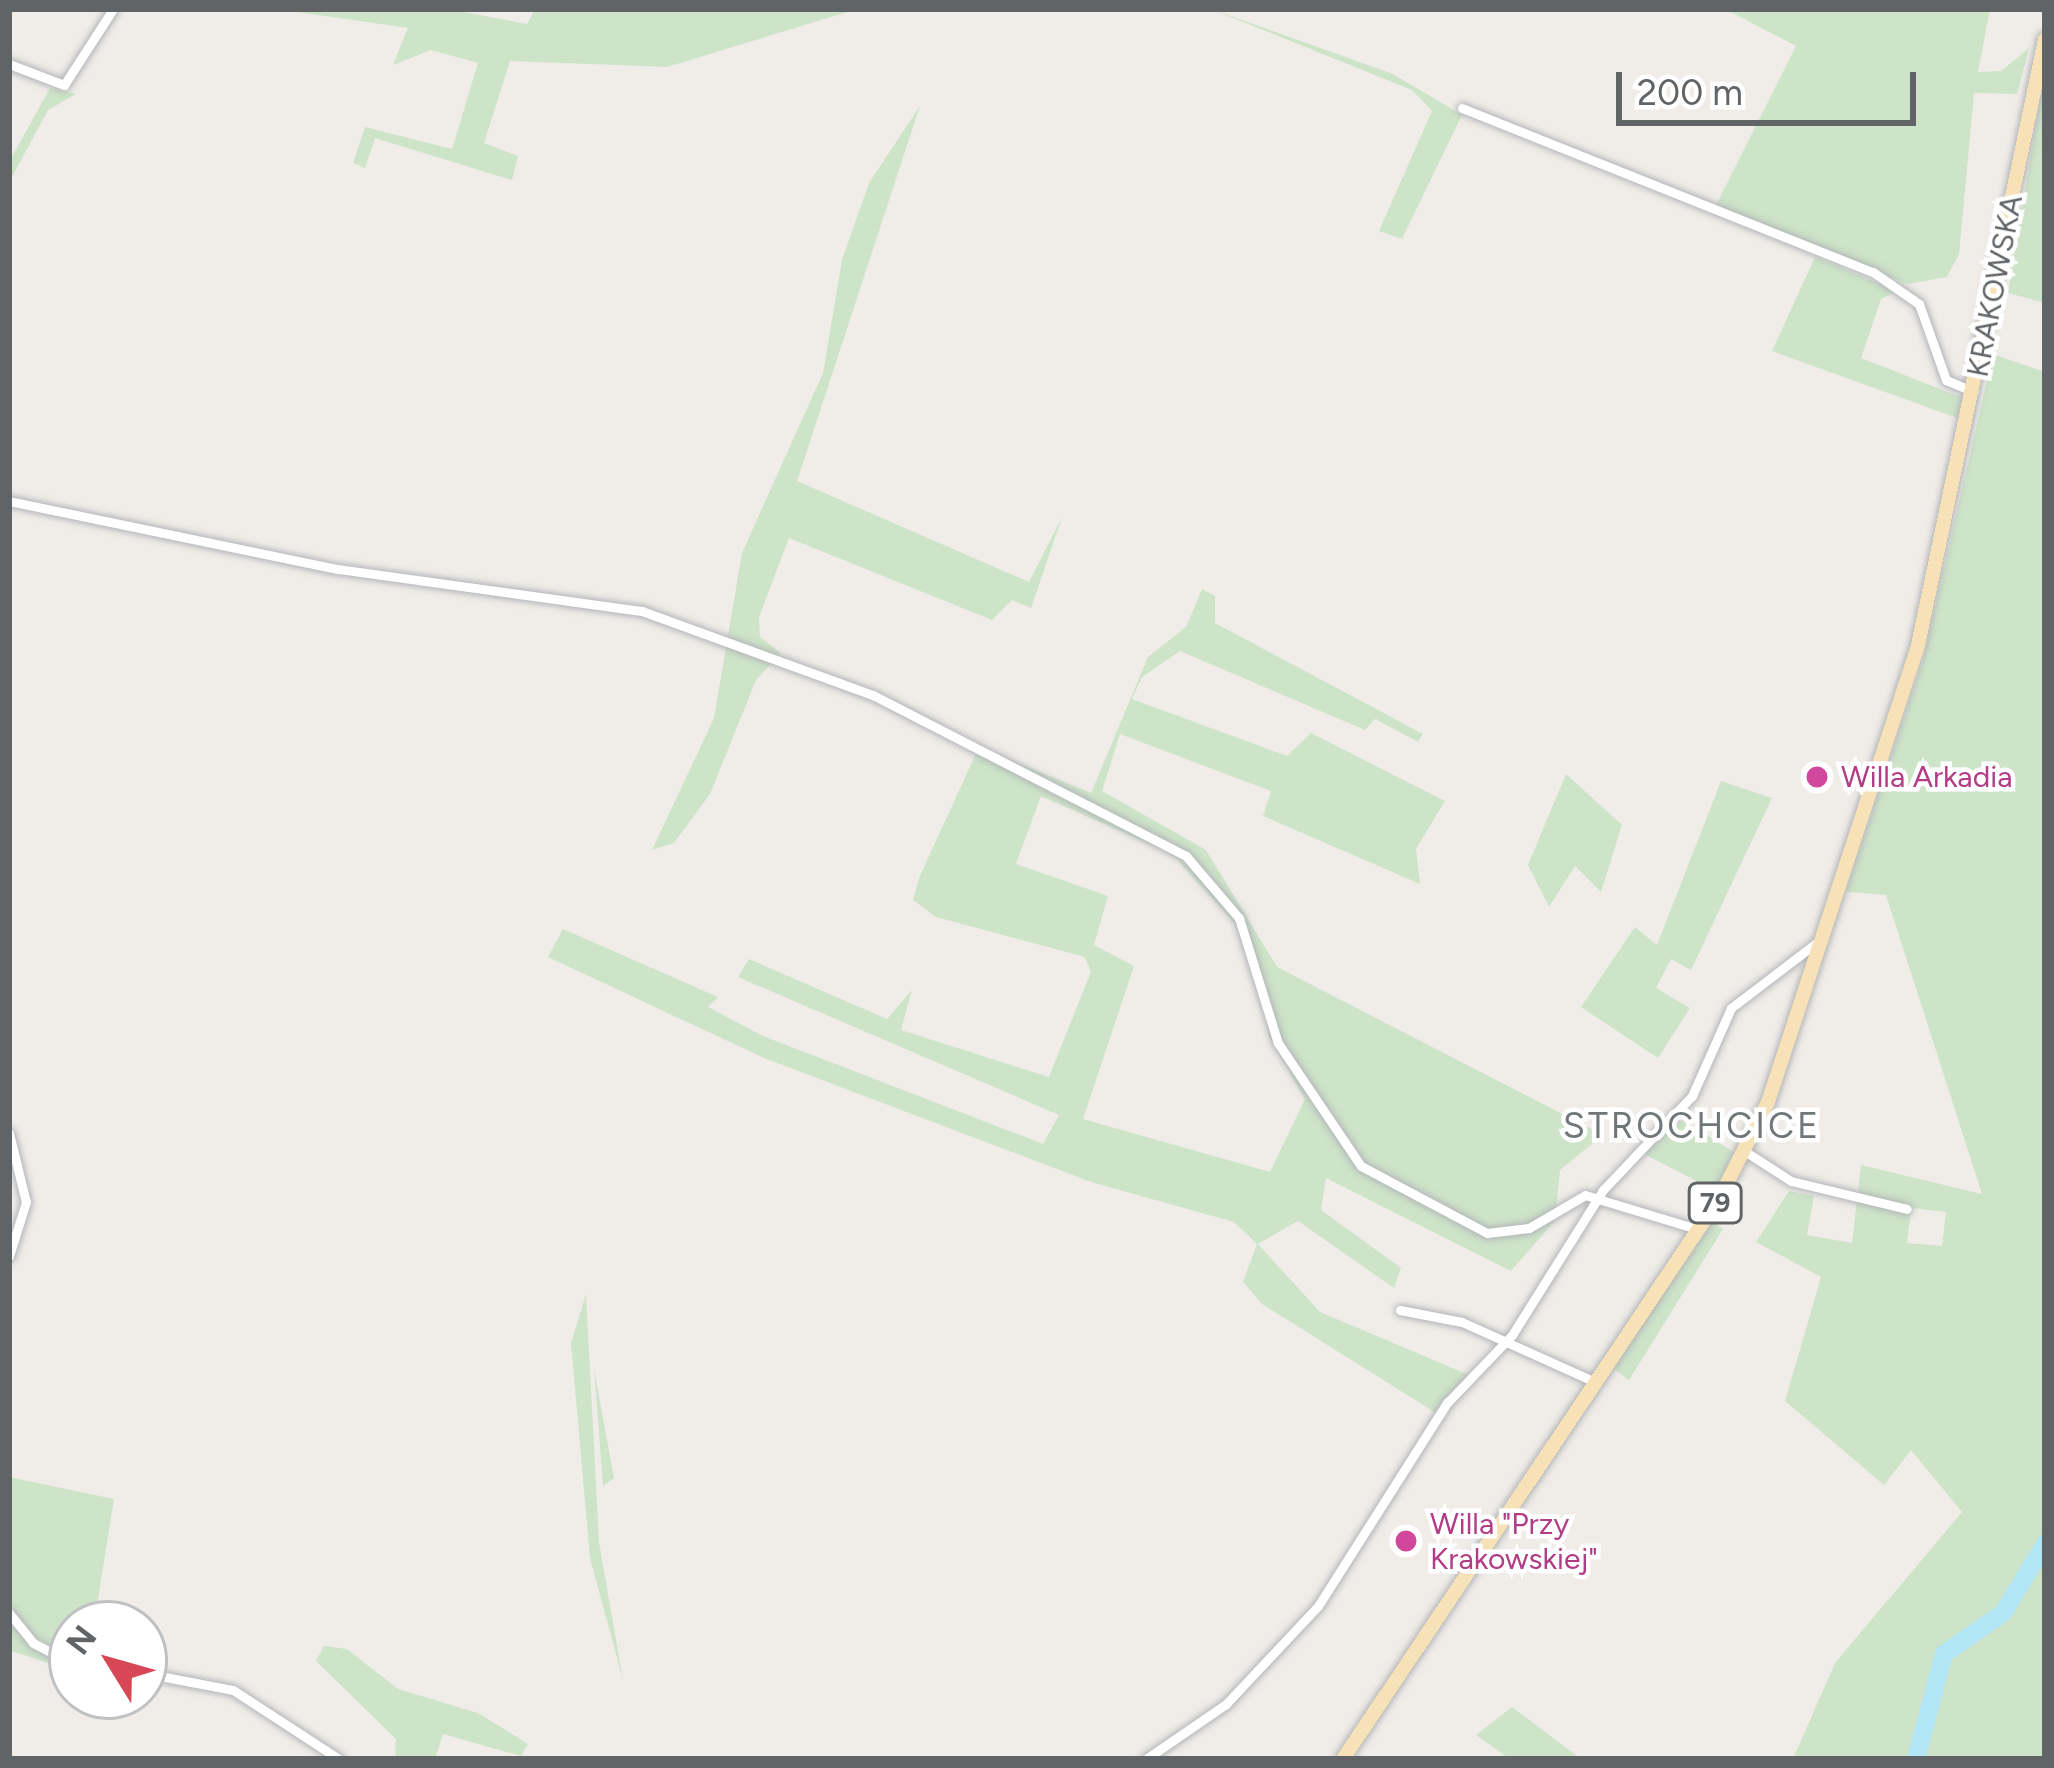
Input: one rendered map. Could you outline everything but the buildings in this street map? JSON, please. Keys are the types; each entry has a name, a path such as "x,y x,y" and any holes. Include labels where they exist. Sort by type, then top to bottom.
{"main road":[{"name":"KRAKOWSKA","path":"1974,392 2045,39"},
{"name":"79","path":"1343,1759 1746,1152 1824,937 1918,645 1974,392"}],"street":[{"path":"9,64 64,85 113,9"},
{"path":"1462,108 1873,272 1919,304 1946,380 1974,392"},
{"path":"9,501 316,566 642,611 873,695 1186,856 1239,918 1278,1043 1361,1166 1487,1233 1599,1197 1697,1229"},
{"path":"1146,1759 1226,1704 1318,1606 1447,1403 1504,1343 1599,1197 1692,1096 1734,1005 1824,937"},
{"path":"9,1133 26,1202 9,1256"},
{"path":"1746,1152 1791,1181 1907,1209"},
{"path":"1400,1310 1504,1343 1593,1381"},
{"path":"9,1613 33,1643 48,1651"},
{"path":"168,1678 233,1690 339,1759"}],"green space":[{"path":"276,9 448,9 527,24 535,9 857,9 667,67 510,61 484,143 518,156 512,180 375,138 365,168 353,163 365,127 452,149 478,63 431,50 393,65 408,28"},
{"path":"1211,9 1393,74 1462,115 1402,239 1379,231 1432,111 1412,90"},
{"path":"1725,9 1990,9 1978,72 2001,71 2029,48 2017,94 1974,93 1959,254 1947,277 1908,284 1713,211 1796,46"},
{"path":"2045,70 2045,303 2008,293"},
{"path":"50,88 76,94 48,110 11,179 9,212 9,162"},
{"path":"920,106 797,481 1029,582 1062,517 1031,608 1012,600 992,620 789,538 759,617 760,637 781,653 756,680 710,794 674,843 652,850 714,718 742,553 823,373 842,260 869,183"},
{"path":"1815,257 1897,291 1881,299 1861,358 1963,398 1960,419 1772,351"},
{"path":"1993,354 2045,372 2045,1759 1793,1759 1835,1663 1962,1512 1911,1450 1884,1485 1785,1401 1821,1277 1756,1242 1789,1191 1814,1196 1807,1235 1852,1243 1861,1165 1982,1194 1886,895 1846,892 1923,660","holes":["1911,1208 1946,1212 1942,1246 1907,1243"]},
{"path":"1202,589 1215,596 1215,623 1423,734 1418,742 1375,719 1365,730 1180,651 1142,677 1132,699 1287,756 1311,733 1445,801 1416,849 1420,884 1263,816 1271,791 1120,734 1102,791 1206,850 1277,967 1603,1135 1560,1170 1555,1221 1511,1271 1326,1178 1321,1210 1401,1268 1394,1288 1298,1221 1258,1244 1320,1312 1469,1375 1436,1413 1262,1304 1243,1282 1257,1244 1234,1222 1091,1182 764,1058 548,957 563,929 718,997 708,1007 763,1036 1043,1144 1059,1115 738,977 749,959 887,1019 912,990 901,1030 1049,1077 1091,972 1085,957 936,917 913,900 919,878 979,747 1091,793 1148,657 1186,627","holes":["1041,796 1172,854 1238,927 1261,977 1268,1035 1305,1099 1270,1172 1083,1119 1134,966 1094,945 1108,896 1016,864"]},
{"path":"1566,774 1622,825 1601,892 1575,866 1549,907 1528,865"},
{"path":"1721,781 1772,798 1691,970 1671,959 1656,988 1690,1008 1658,1058 1581,1007 1635,927 1657,945"},
{"path":"1683,1120 1735,1153 1716,1191 1636,1150"},
{"path":"1713,1222 1723,1229 1629,1380 1612,1368"},
{"path":"586,1294 599,1542 623,1680 590,1558 571,1343"},
{"path":"594,1369 614,1478 603,1486"},
{"path":"9,1477 114,1499 98,1600 48,1600 48,1645 32,1635 9,1603"},
{"path":"9,1620 33,1648 48,1657 48,1663 9,1650"},
{"path":"324,1646 347,1649 398,1689 478,1713 528,1744 521,1756 443,1734 435,1759 395,1759 396,1739 316,1661"},
{"path":"1512,1707 1581,1759 1510,1759 1476,1735"}],"waterway":[{"path":"1916,1759 1944,1654 2003,1613 2045,1544"}],"place":[{"name":"Willa Arkadia","path":"1817,777"},
{"name":"Willa \"Przy Krakowskiej\"","path":"1406,1541"}],"district":[{"name":"STROCHCICE","path":"1692,1126"}]}
